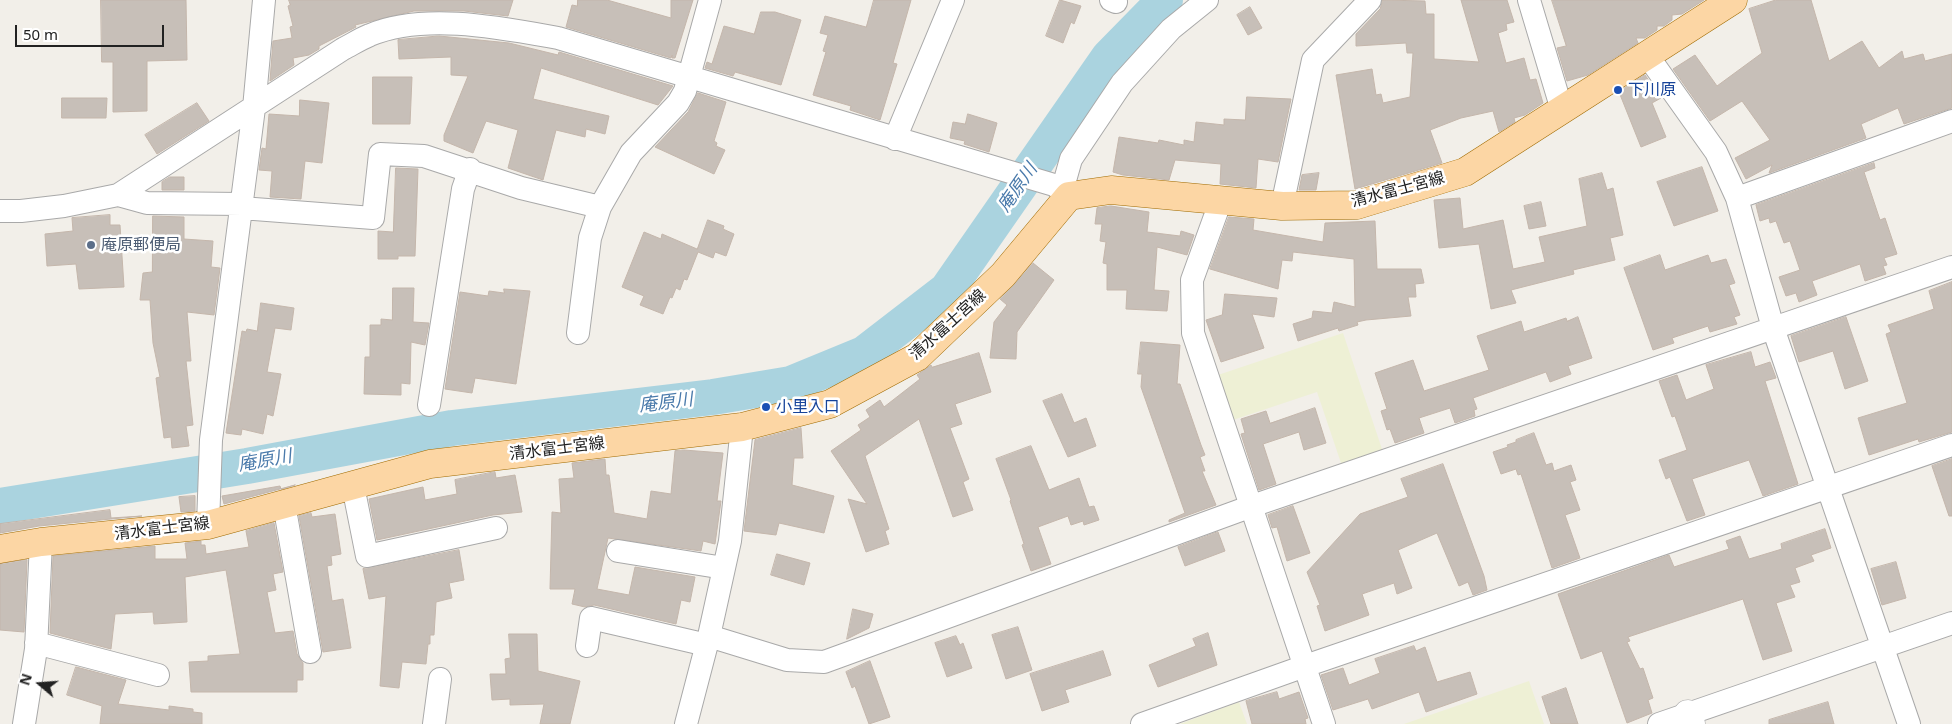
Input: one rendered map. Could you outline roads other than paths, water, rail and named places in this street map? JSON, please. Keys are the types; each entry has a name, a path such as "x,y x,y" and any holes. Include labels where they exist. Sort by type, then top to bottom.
{"main road":[{"name":"清水富士宮線","path":"0,548 208,514 284,504 430,464 742,427 830,404 917,357 1003,275 1062,190 1111,190 1282,206 1357,205 1465,172 1733,0"}],"street":[{"path":"208,514 211,440 254,108 264,0"},
{"path":"578,333 590,238 600,207 631,153 678,103 690,78 710,0"},
{"path":"896,139 953,0"},
{"path":"0,211 22,211 64,206 118,195 342,49 371,34 401,27 446,24 494,27 558,38 996,168 1062,190 1071,159 1122,83 1171,29 1206,0"},
{"path":"1282,206 1313,60 1370,0"},
{"path":"1529,0 1562,110"},
{"path":"1647,55 1716,152 1737,198 1773,328 1909,724"},
{"path":"1737,198 1952,121"},
{"path":"118,195 147,203 241,206 373,218 380,154 424,156 521,188 600,207"},
{"path":"429,406 463,190 470,170"},
{"path":"1220,200 1192,280 1193,333 1324,724"},
{"path":"588,646 592,618 708,640 786,660 824,662 1252,506 1952,267"},
{"path":"686,724 708,640 730,541 742,427"},
{"path":"1142,724 1305,666 1952,445"},
{"path":"353,486 366,556 496,528"},
{"path":"284,504 310,652"},
{"path":"24,724 36,643 41,542"},
{"path":"618,551 724,568"},
{"path":"1659,724 1690,719 1881,646 1952,622"},
{"path":"36,643 158,676"},
{"path":"434,724 440,679"}],"waterway":[{"name":"庵原川","path":"0,506 247,466 452,428 713,397 791,384 864,354 947,290 1109,57 1165,0"}],"place":[{"name":"下川原","path":"1618,90"},
{"name":"庵原郵便局","path":"91,245"},
{"name":"小里入口","path":"766,407"}]}
